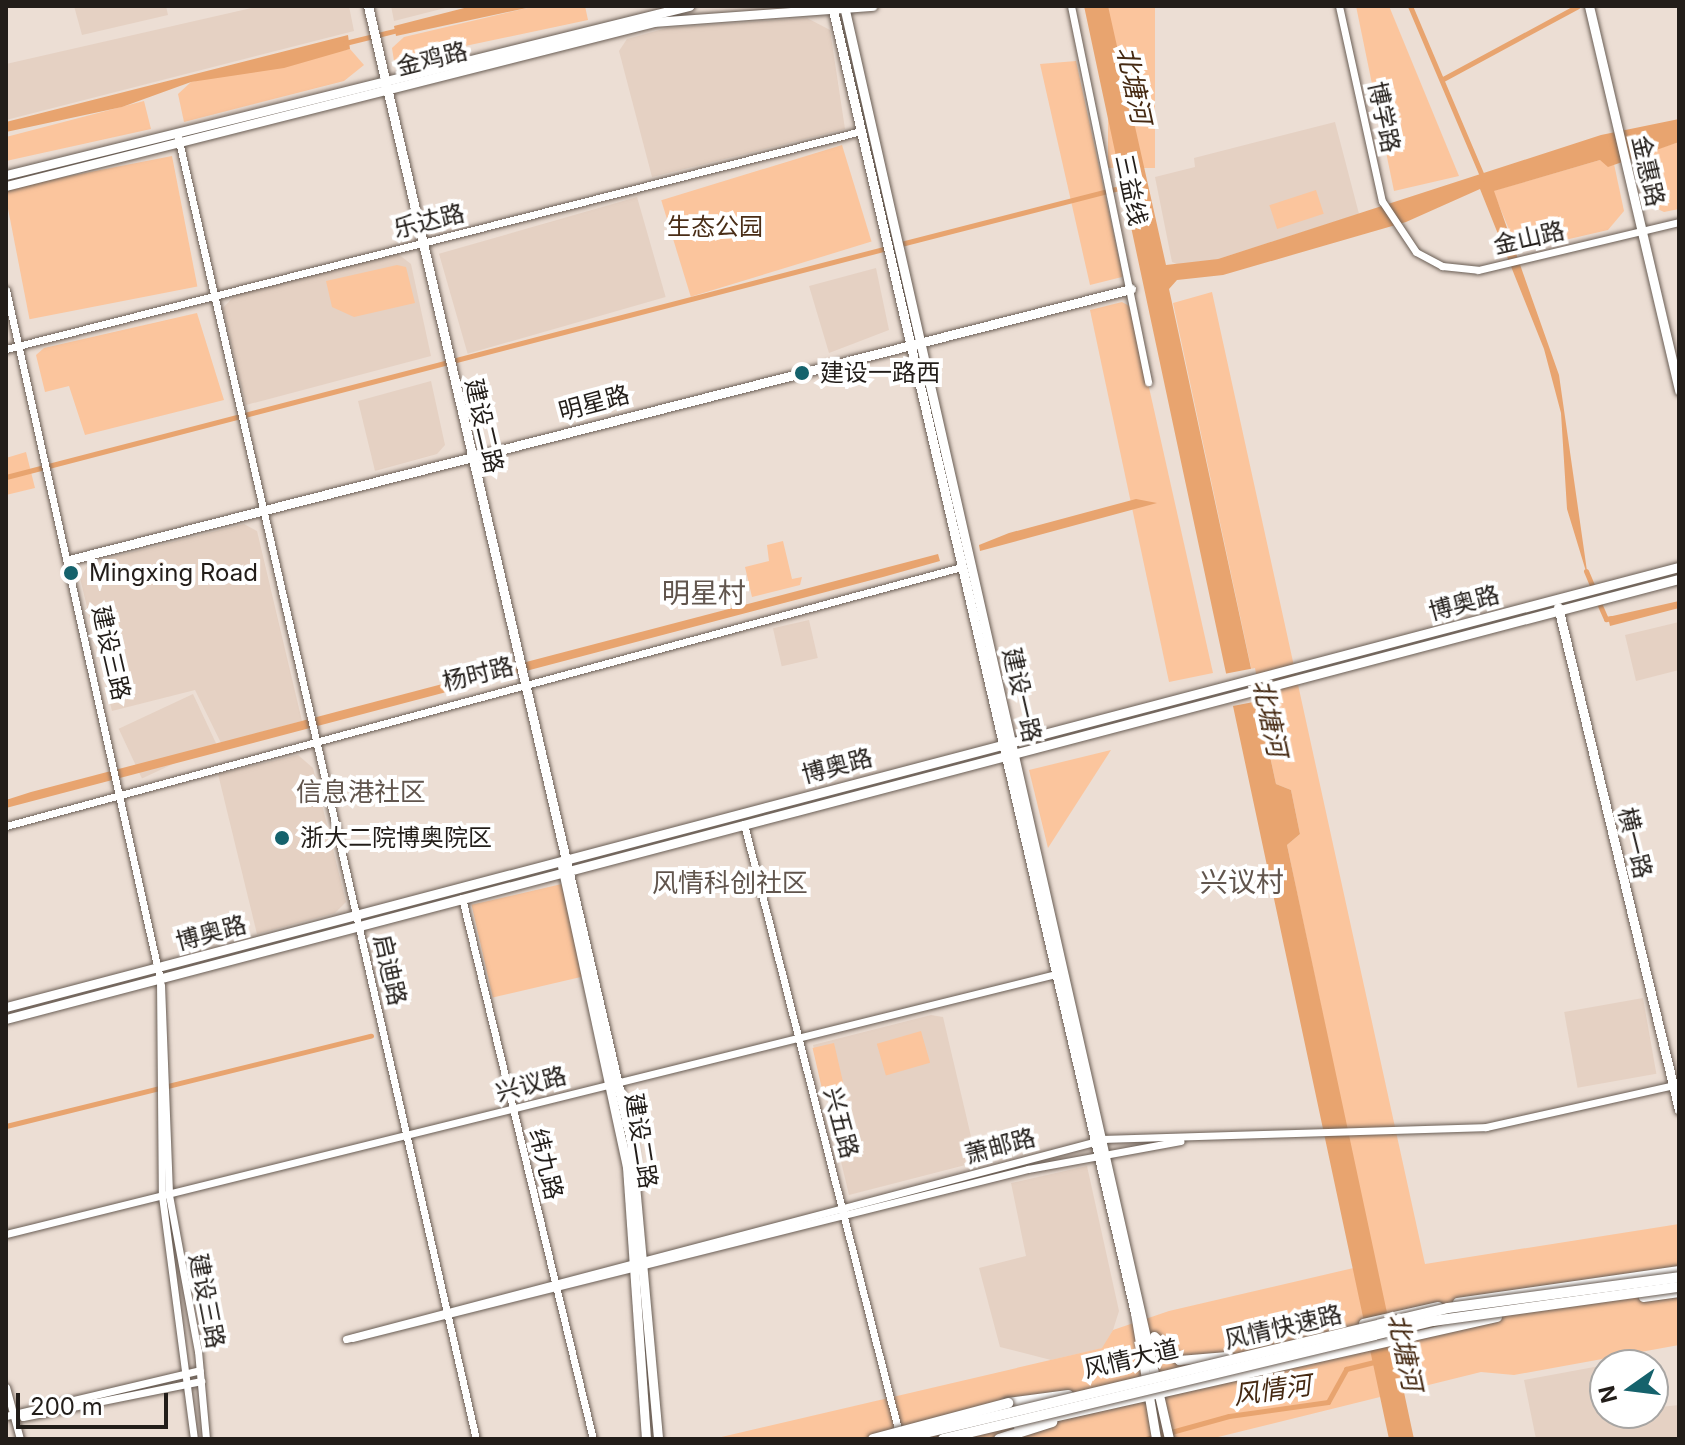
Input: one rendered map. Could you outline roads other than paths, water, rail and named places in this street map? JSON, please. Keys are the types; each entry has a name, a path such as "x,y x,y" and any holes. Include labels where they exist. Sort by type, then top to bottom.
{"highway":[{"name":"风情快速路","path":"899,1436 1448,1308 1679,1277"},
{"name":"风情快速路","path":"943,1439 1433,1321 1679,1290"},
{"path":"874,1439 1008,1403 1068,1395"},
{"path":"999,1439 1052,1422"}],"main road":[{"name":"建设二路","path":"368,6 565,855"},
{"name":"金鸡路","path":"6,186 384,78 689,6"},
{"name":"金鸡路","path":"6,175 387,91 654,22 872,6"},
{"name":"金惠路","path":"1589,6 1679,391"},
{"name":"建设一路","path":"844,7 895,255 1015,754 1100,1140 1145,1312 1159,1373 1169,1439"},
{"name":"建设一路","path":"832,8 861,131 891,237"},
{"name":"明星路","path":"69,560 915,340 1131,289"},
{"name":"建设一路","path":"915,340 1004,758 1061,973"},
{"name":"博奥路","path":"6,1007 462,898 1004,758 1134,721 1336,670 1595,595 1679,567"},
{"name":"博奥路","path":"1595,595 1679,579"},
{"name":"博奥路","path":"6,1019 160,979 359,921 565,855 1333,658 1558,605"},
{"name":"横一路","path":"1558,605 1676,1085 1679,1110"},
{"path":"564,870 565,855"},
{"name":"建设二路","path":"564,870 615,1084 658,1439"},
{"name":"建设一路","path":"1103,1152 1156,1439"},
{"name":"建设二路","path":"638,1265 646,1439"},
{"name":"风情大道","path":"874,1439 899,1436 1402,1313 1679,1270"},
{"name":"风情大道","path":"963,1439 1052,1422 1409,1334 1679,1290"},
{"path":"1145,1312 1169,1355 1227,1356"}],"street":[{"name":"三益线","path":"1071,6 1148,382"},
{"name":"博学路","path":"1339,6 1382,201 1397,230"},
{"name":"乐达路","path":"6,349 211,293 423,244 861,131"},
{"name":"启迪路","path":"177,136 211,293 318,733 476,1439"},
{"name":"金山路","path":"1397,230 1442,266 1505,265 1679,222"},
{"name":"建设三路","path":"6,290 159,968 165,1196 194,1439"},
{"name":"杨时路","path":"6,826 121,796 318,733 961,567"},
{"name":"兴五路","path":"744,824 899,1436"},
{"name":"纬九路","path":"462,898 593,1439"},
{"name":"兴议路","path":"6,1234 408,1138 1061,973"},
{"name":"萧邮路","path":"844,1212 1100,1140 1395,1132 1520,1123 1676,1085"},
{"path":"346,1339 844,1212 1103,1152 1182,1140"},
{"name":"建设三路","path":"165,1196 200,1370 206,1439"},
{"path":"10,1417 200,1370"},
{"path":"10,1417 201,1381"},
{"path":"6,1387 10,1417 20,1439"}],"waterway":[{"path":"1410,6 1483,178"},
{"path":"1443,79 1578,6"},
{"path":"345,43 398,30"},
{"path":"897,245 1127,186"},
{"path":"6,477 887,248"},
{"path":"1586,571 1595,592"},
{"path":"1598,601 1606,619 1612,618"},
{"path":"6,1126 371,1036"},
{"name":"风情河","path":"1146,1439 1229,1416 1328,1402 1346,1369 1379,1361"}],"place":[{"name":"建设一路西","path":"802,373"},
{"name":"Mingxing Road","path":"71,573"},
{"name":"浙大二院博奥院区","path":"282,838"}],"district":[{"name":"明星村","path":"704,593"},
{"name":"信息港社区","path":"361,792"},
{"name":"兴议村","path":"1242,882"},
{"name":"风情科创社区","path":"730,883"}],"water label":[{"name":"北塘河","path":"1134,85"},
{"name":"北塘河","path":"1270,718"},
{"name":"北塘河","path":"1405,1352"}],"park label":[{"name":"生态公园","path":"715,227"}]}
